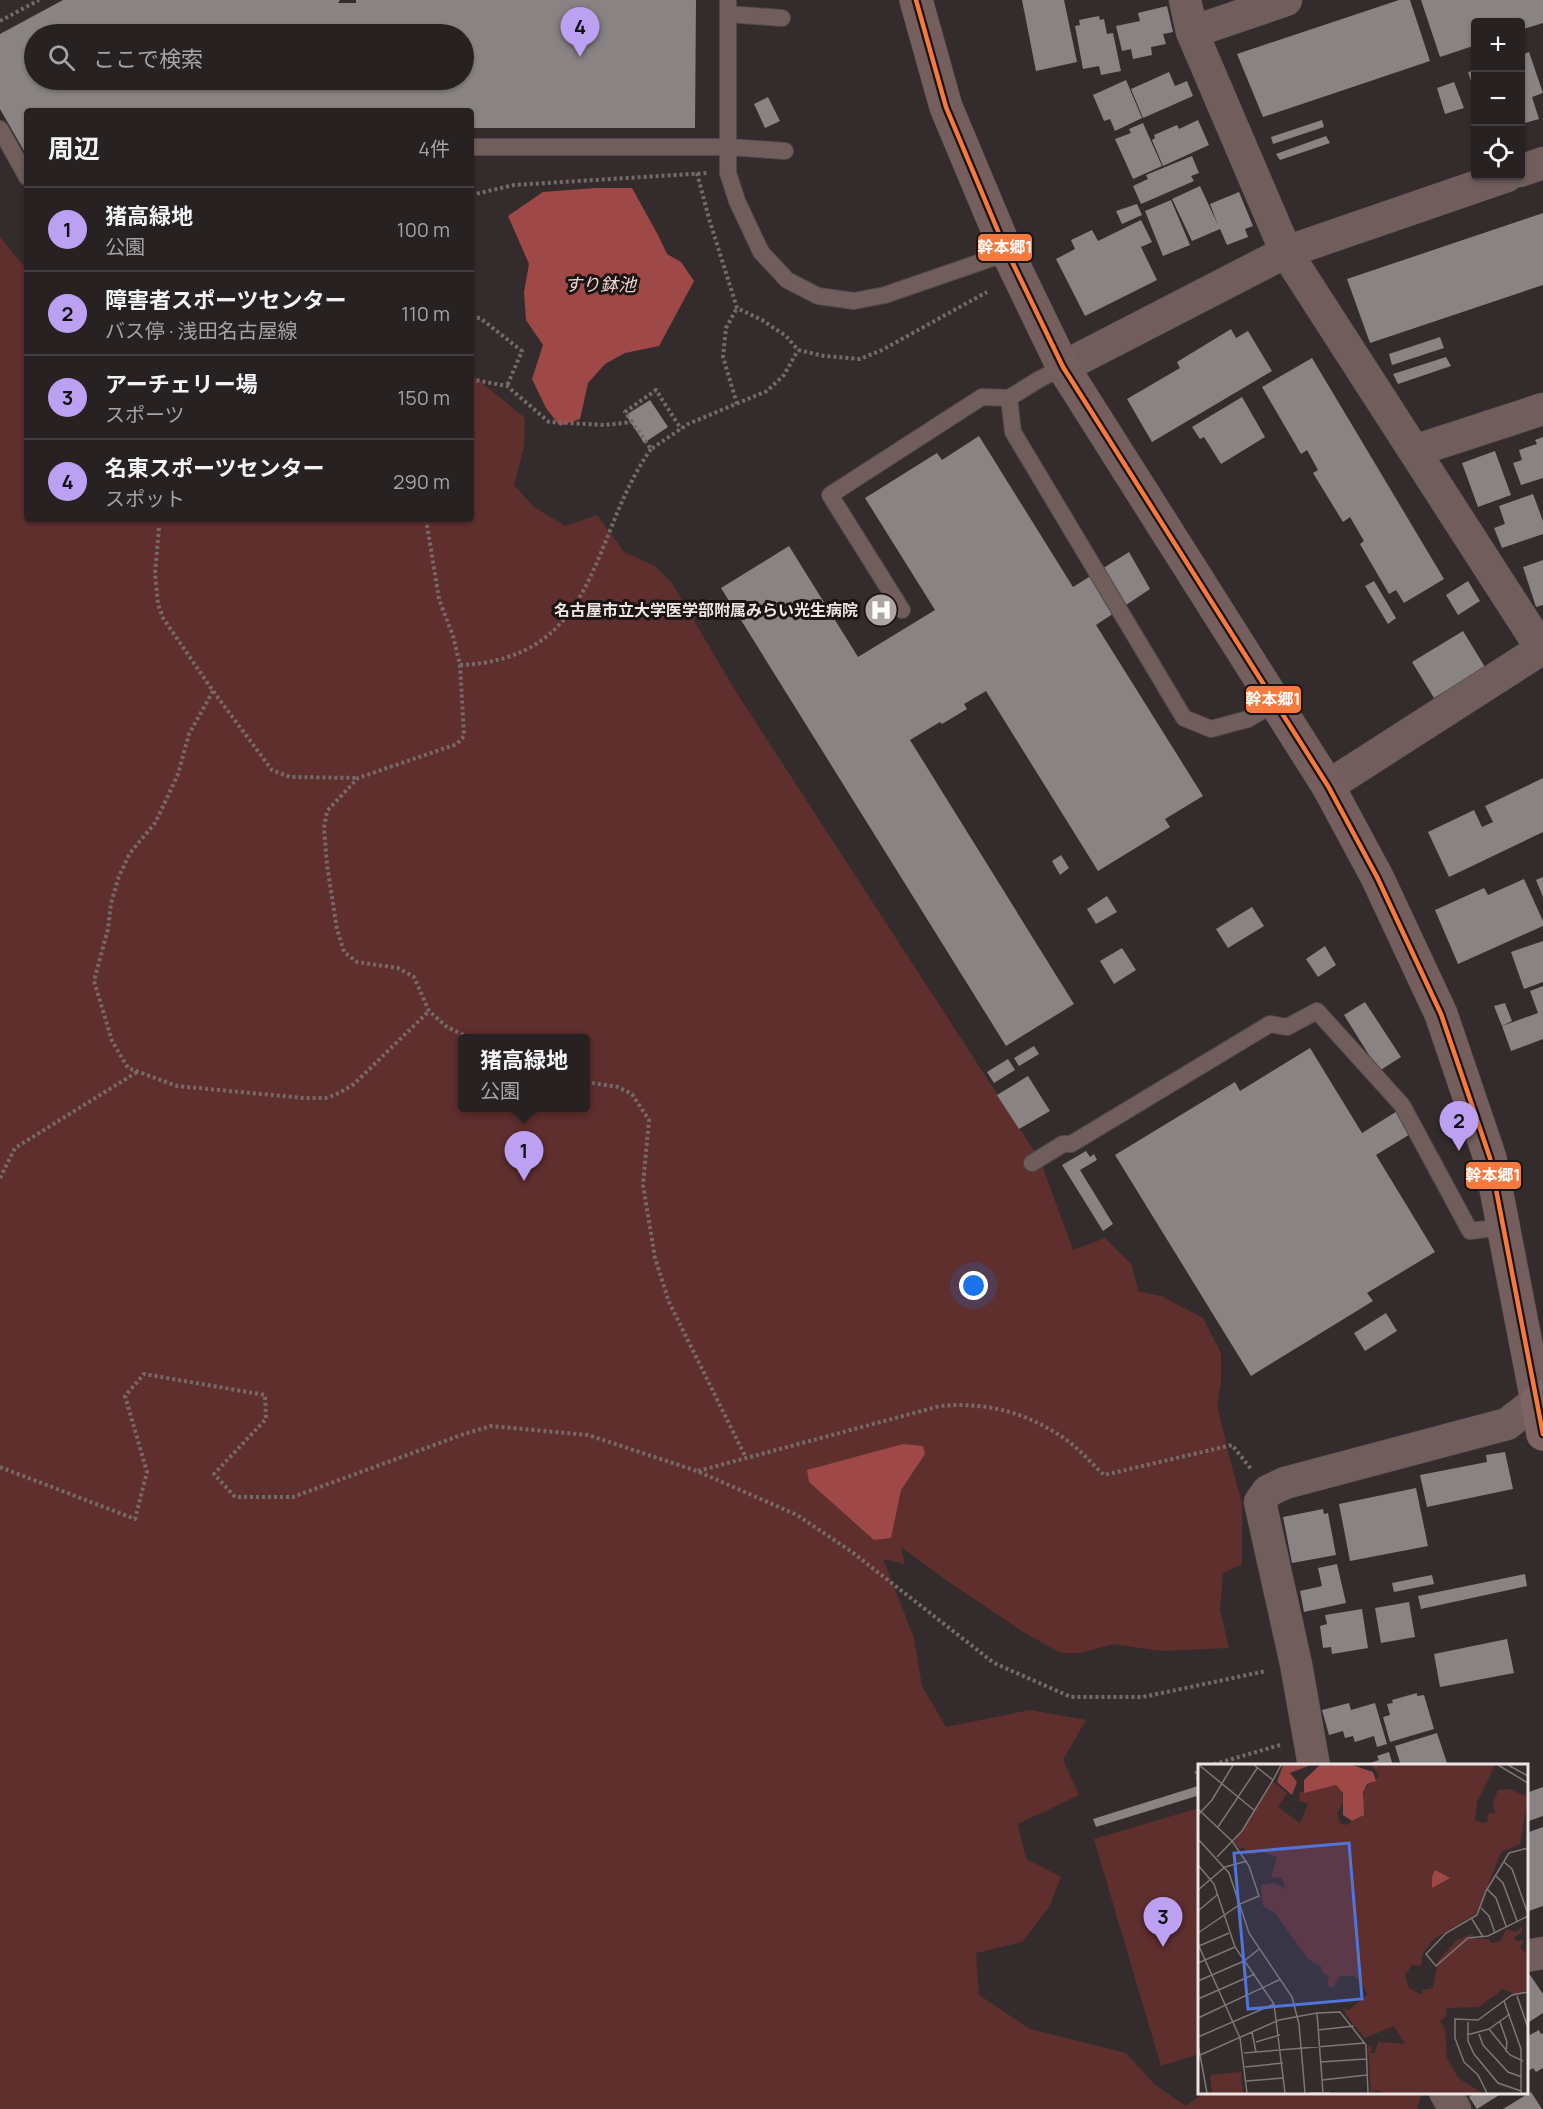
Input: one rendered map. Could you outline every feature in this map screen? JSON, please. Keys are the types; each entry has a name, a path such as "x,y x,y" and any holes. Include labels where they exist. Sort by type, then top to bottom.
{"main road":[{"path":"916,0 946,107 1007,253 1063,367 1328,786 1377,877 1441,1014 1490,1158 1540,1399 1543,1434"}],"street":[{"path":"1185,0 1192,32 1286,252 1543,650 1328,786"},
{"path":"1192,32 1286,0"},
{"path":"1525,170 1543,163"},
{"path":"1063,367 1286,252 1495,180"},
{"path":"1414,451 1543,409"},
{"path":"1311,1751 1296,1664 1260,1502 1268,1491 1285,1483 1507,1424 1540,1399"},
{"path":"1528,1956 1543,1953"},
{"path":"1446,2094 1455,2109"}],"lane":[{"path":"782,18 728,7 728,173 736,201 761,252 786,280 818,296 854,301 885,295 1007,253"},
{"path":"0,129 24,172"},
{"path":"474,147 728,147 785,151"},
{"path":"902,610 830,495 982,397 1010,398 1063,367"},
{"path":"1010,398 1013,432 1184,718 1211,729 1248,719 1275,703"},
{"path":"1032,1163 1063,1144 1071,1144 1270,1024 1287,1027 1317,1011 1402,1106 1470,1231 1503,1227"}],"path":[{"path":"0,21 39,0"},
{"path":"474,194 514,185 728,173"},
{"path":"737,308 726,328 723,357 737,404"},
{"path":"474,317 480,318 522,351 507,386"},
{"path":"460,665 483,664 505,658 527,648 563,621 579,601 597,566 627,491 651,449 688,424 767,391 783,375 798,350"},
{"path":"474,380 507,386 549,422 605,425 632,422"},
{"path":"651,449 625,412 656,390 681,429"},
{"path":"159,528 155,574 158,604 163,618 213,691 272,770 290,777 358,778 457,744 464,736 460,665 453,636 439,599 426,522"},
{"path":"213,691 189,734 178,774 155,823 130,853 119,876 111,903 108,929 94,981 112,1041 128,1068 177,1086 238,1094 326,1098 354,1084 429,1011"},
{"path":"358,778 327,811 324,828 337,929 344,952 357,962 398,968 414,977 429,1011 447,1027 462,1034"},
{"path":"0,1178 15,1148 137,1071"},
{"path":"590,1083 618,1087 632,1094 649,1120 643,1185 656,1258 669,1302 745,1456"},
{"path":"0,1467 135,1519 147,1472 125,1396 144,1374 265,1395 266,1419 214,1474 235,1497 293,1497 491,1426 588,1435 697,1471 797,1515 852,1552 994,1663 1071,1697 1143,1698 1296,1664"},
{"path":"697,1471 745,1456 940,1406 960,1404 995,1407 1029,1418 1061,1435 1104,1475 1232,1445 1268,1491"},
{"path":"1222,1764 1311,1751"}],"shaded area":[{"path":"0,237 24,266 24,522 474,522 474,376 525,418 524,447 514,485 534,507 565,526 597,515 624,552 655,566 672,583 736,692 1040,1160 1073,1250 1105,1238 1132,1265 1138,1291 1161,1296 1203,1318 1221,1353 1221,1381 1217,1404 1242,1503 1242,1564 1223,1573 1220,1610 1229,1648 1161,1651 1113,1644 1081,1653 1061,1653 1023,1632 901,1547 905,1564 883,1559 914,1638 922,1686 946,1727 1030,1710 1086,1720 1063,1760 1079,1795 1018,1824 1026,1859 1061,1877 1049,1907 1022,1942 976,1953 979,1995 1030,2029 1126,2053 1155,2085 1186,2106 1203,2094 1421,2094 1417,2109 0,2109"},
{"path":"1198,1808 1198,2054 1161,2066 1094,1839"}],"water":[{"name":"すり鉢池","path":"632,188 667,254 681,262 694,281 659,346 625,353 605,364 588,383 580,419 560,426 546,408 532,379 543,345 526,320 524,292 529,264 508,216 543,192"},
{"path":"903,1444 923,1446 925,1454 901,1490 891,1538 874,1540 809,1482 807,1470"}],"building":[{"path":"63,0 340,0 338,3 356,3 356,0 696,0 695,128 474,128 474,108 24,108 24,151 0,109 0,34"},
{"path":"1022,0 1064,0 1077,62 1036,71"},
{"path":"1399,0 1410,0 1430,61 1263,117 1237,54"},
{"path":"1421,0 1543,0 1543,23 1525,28 1525,18 1471,18 1471,47 1440,57"},
{"path":"1167,6 1173,32 1163,34 1166,44 1151,47 1152,55 1133,59 1131,49 1122,51 1116,26 1140,21 1138,13"},
{"path":"1099,16 1100,20 1104,19 1107,34 1113,33 1121,71 1101,75 1099,66 1083,69 1075,26 1080,25 1079,20"},
{"path":"1529,52 1543,93 1532,97 1539,119 1525,123 1525,72 1525,53"},
{"path":"1169,72 1175,86 1187,81 1193,96 1143,118 1131,89"},
{"path":"1126,80 1142,118 1115,131 1110,119 1104,121 1093,95"},
{"path":"1454,82 1464,108 1445,114 1437,88"},
{"path":"768,97 780,121 765,128 754,104"},
{"path":"1198,120 1209,145 1163,166 1152,140 1155,138 1154,135 1177,125 1179,129"},
{"path":"1322,120 1324,127 1273,144 1271,137"},
{"path":"1143,123 1162,166 1133,179 1115,139 1131,133 1129,129"},
{"path":"1326,136 1330,143 1280,160 1276,154"},
{"path":"1192,156 1199,173 1191,176 1194,181 1141,204 1133,186 1148,179 1146,175"},
{"path":"1200,186 1218,225 1210,204 1239,192 1253,226 1245,229 1248,237 1227,245 1220,229 1192,241 1172,199"},
{"path":"1171,200 1190,245 1163,256 1145,211"},
{"path":"1137,204 1142,215 1122,224 1116,211"},
{"path":"1543,213 1543,285 1370,343 1347,279"},
{"path":"1141,220 1152,242 1141,247 1157,280 1085,316 1056,259 1075,249 1071,240 1092,230 1098,241"},
{"path":"1231,329 1236,338 1248,331 1272,371 1152,442 1127,399 1180,368 1177,362"},
{"path":"1440,337 1444,348 1392,365 1389,354"},
{"path":"1446,357 1451,366 1398,384 1393,374"},
{"path":"1312,358 1444,579 1404,603 1396,590 1389,594 1360,544 1364,541 1350,517 1343,522 1313,473 1318,470 1307,450 1301,454 1262,387"},
{"path":"1242,397 1265,437 1221,464 1204,437 1200,439 1192,427"},
{"path":"650,400 668,427 644,443 626,415"},
{"path":"979,436 1073,587 1129,552 1150,589 1096,625 1203,796 1165,819 1170,827 1098,871 986,691 964,704 967,709 910,740 1074,1004 1006,1046 721,588 789,546 858,657 935,610 865,498 937,453 942,460"},
{"path":"1543,437 1543,478 1521,485 1513,463 1522,460 1519,450 1537,444 1535,440"},
{"path":"1495,451 1511,495 1478,507 1462,463"},
{"path":"1533,494 1543,521 1543,534 1502,548 1494,528 1505,524 1499,506"},
{"path":"1543,560 1543,605 1536,607 1523,567"},
{"path":"1374,581 1396,618 1388,624 1365,586"},
{"path":"1468,581 1480,601 1458,615 1446,595"},
{"path":"1463,631 1485,667 1434,698 1412,662"},
{"path":"1543,778 1543,832 1449,877 1428,832 1474,810 1482,827 1493,822 1485,806"},
{"path":"1061,855 1069,868 1060,875 1052,861"},
{"path":"1543,877 1543,897 1536,880"},
{"path":"1524,879 1543,921 1543,926 1458,964 1435,910 1484,888 1488,895"},
{"path":"1107,896 1117,912 1096,924 1087,909"},
{"path":"1252,907 1264,926 1228,948 1216,929"},
{"path":"1543,941 1543,982 1524,989 1511,952"},
{"path":"1325,946 1336,965 1318,977 1306,959"},
{"path":"1122,948 1136,970 1114,984 1100,961"},
{"path":"1543,986 1543,1039 1511,1051 1502,1026 1538,1013 1530,991"},
{"path":"1365,1002 1401,1057 1379,1071 1344,1015"},
{"path":"1505,1003 1512,1021 1502,1026 1494,1006"},
{"path":"1034,1046 1039,1054 1019,1066 1014,1058"},
{"path":"1310,1048 1362,1133 1399,1110 1412,1133 1376,1155 1435,1252 1367,1293 1373,1301 1251,1376 1115,1155 1235,1082 1240,1091"},
{"path":"1008,1059 1015,1070 994,1083 987,1072"},
{"path":"1028,1076 1050,1111 1019,1129 997,1095"},
{"path":"1086,1151 1090,1157 1094,1154 1097,1160 1080,1170 1113,1224 1103,1231 1062,1165"},
{"path":"1386,1313 1397,1331 1365,1351 1354,1333"},
{"path":"1505,1452 1513,1489 1427,1507 1420,1475 1487,1462 1486,1455"},
{"path":"1416,1488 1428,1546 1350,1561 1339,1504"},
{"path":"1323,1509 1324,1514 1328,1513 1336,1555 1292,1563 1283,1517"},
{"path":"1337,1564 1346,1603 1304,1612 1300,1591 1322,1586 1318,1568"},
{"path":"1525,1574 1527,1586 1421,1609 1418,1596"},
{"path":"1432,1575 1434,1584 1394,1592 1392,1583"},
{"path":"1409,1602 1415,1637 1381,1643 1375,1608"},
{"path":"1362,1609 1368,1648 1332,1654 1331,1647 1323,1648 1320,1626 1327,1624 1325,1615"},
{"path":"1507,1639 1514,1673 1440,1687 1434,1654"},
{"path":"1417,1693 1417,1696 1424,1695 1434,1729 1390,1742 1383,1717 1390,1715 1387,1704 1393,1703 1392,1700"},
{"path":"1349,1703 1351,1710 1375,1703 1387,1744 1377,1747 1374,1736 1355,1742 1353,1736 1345,1738 1343,1731 1329,1735 1322,1710"},
{"path":"1437,1733 1447,1764 1400,1764 1395,1746"},
{"path":"1389,1752 1392,1764 1368,1764 1379,1760 1377,1756"},
{"path":"1198,1786 1198,1796 1096,1827 1093,1819"},
{"path":"1543,1787 1543,1816 1528,1821 1528,1792"},
{"path":"1543,1827 1543,1906 1528,1911 1528,1832"},
{"path":"1528,1972 1543,1994 1543,2013 1528,2023"},
{"path":"1539,2030 1541,2034 1543,2033 1543,2068 1536,2072 1533,2068 1530,2070 1528,2068 1528,2036"},
{"path":"1531,2092 1542,2109 1503,2109 1528,2094"},
{"path":"1474,2094 1501,2094 1477,2109 1469,2097"}],"transit line":[{"name":"幹本郷1","path":"916,0 946,107 1003,243 1063,367 1328,786 1377,877 1441,1014 1490,1158 1543,1434"}],"place":[{"name":"名東スポーツセンター","path":"580,57"},
{"name":"名古屋市立大学医学部附属みらい光生病院","path":"881,610"},
{"name":"障害者スポーツセンター","path":"1459,1151"},
{"name":"猪高緑地","path":"524,1181"},
{"name":"アーチェリー場","path":"1163,1947"}]}
